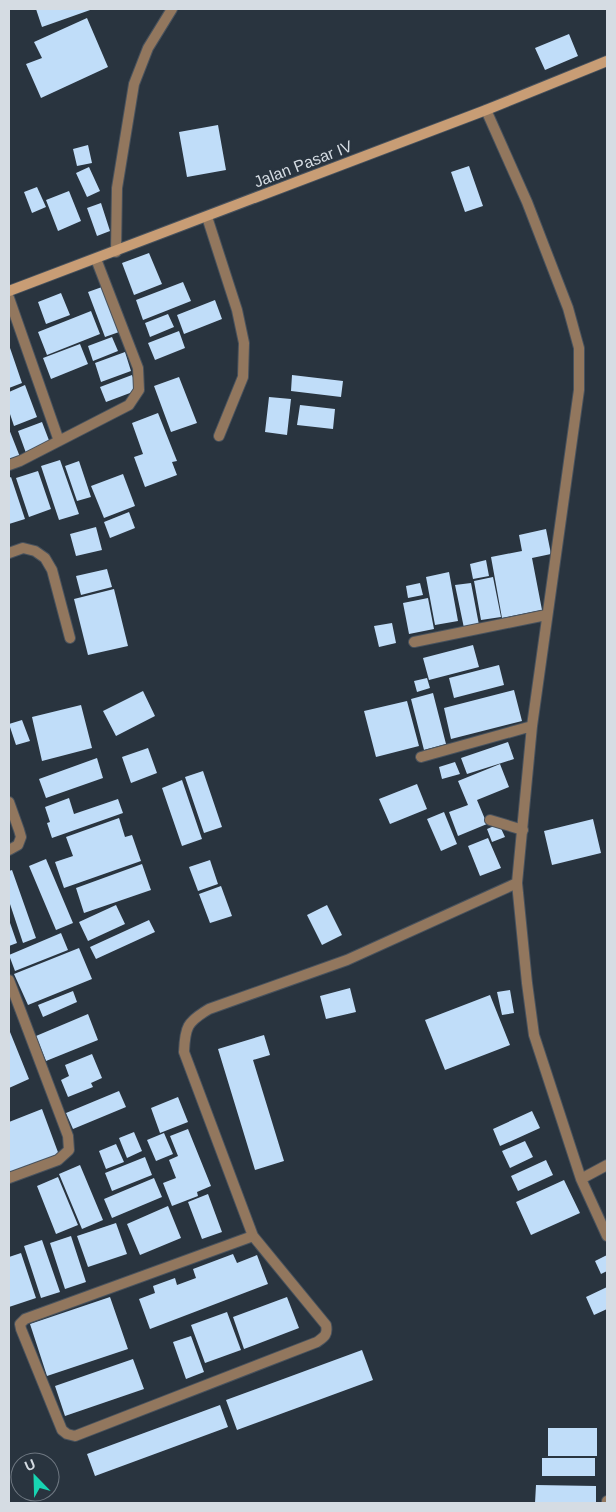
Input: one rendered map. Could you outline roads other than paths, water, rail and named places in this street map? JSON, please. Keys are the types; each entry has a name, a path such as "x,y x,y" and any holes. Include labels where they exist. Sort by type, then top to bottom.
{"street":[{"path":"116,252 117,188 134,84 148,48 172,9"},
{"name":"Jalan Pasar IV","path":"9,291 486,110 607,61"},
{"path":"486,110 527,202 568,308 579,348 579,390 546,615 532,726 517,883 534,1035 581,1179 607,1236"},
{"path":"207,217 237,310 244,343 243,377 219,436"},
{"path":"9,465 129,405 140,390 138,368 96,259"},
{"path":"9,298 59,441"},
{"path":"9,553 23,548 34,551 45,558 52,570 70,638"},
{"path":"414,642 546,615"},
{"path":"421,757 532,726"},
{"path":"9,802 20,837 18,845 9,850"},
{"path":"490,820 523,830"},
{"path":"253,1236 24,1320 20,1324 62,1430 67,1434 75,1436 317,1342 326,1336 328,1331 326,1325 253,1236 184,1052 185,1032 194,1018 209,1009 347,960 517,883"},
{"path":"9,980 68,1136 69,1150 58,1160 9,1178"},
{"path":"581,1179 607,1165"}]}
